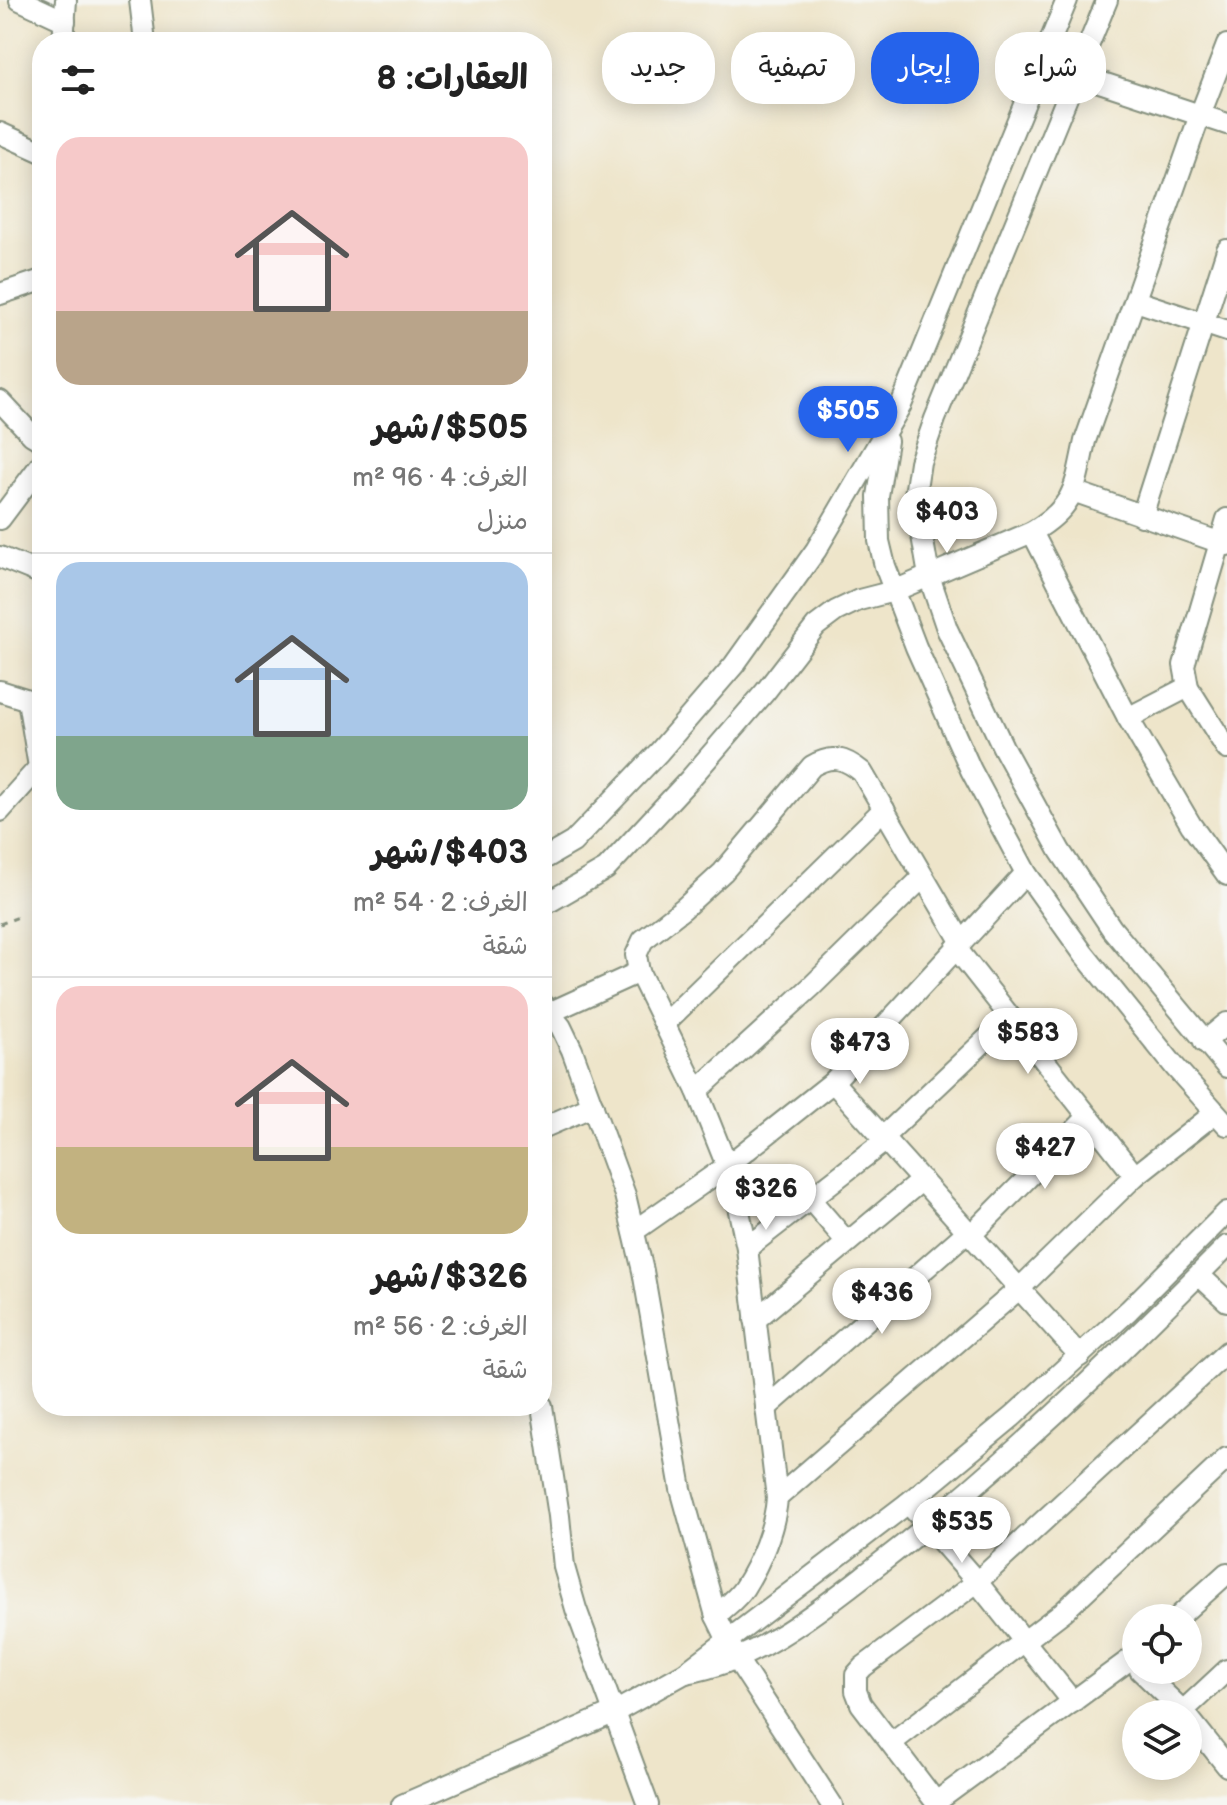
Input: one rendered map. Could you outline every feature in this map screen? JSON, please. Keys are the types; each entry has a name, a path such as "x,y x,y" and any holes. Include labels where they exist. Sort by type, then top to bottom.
{"street":[{"path":"20,0 65,10 64,32"},
{"path":"140,0 144,32"},
{"path":"1054,32 1067,0"},
{"path":"1094,32 1107,0"},
{"path":"552,900 606,869 756,703 816,626 836,611 859,600 894,591 1032,532 1054,519 1073,491 1085,441 1227,45"},
{"path":"1106,85 1227,123"},
{"path":"777,1498 1020,1288 1135,1176 1221,1119 1083,953 1026,873 971,770 916,647 879,541 878,511 883,458 897,413 1025,104"},
{"path":"1064,104 935,419 920,462 915,495 929,576 947,629 1003,747 1060,851 1112,929 1227,1067"},
{"path":"0,133 32,147"},
{"path":"1142,516 1227,250"},
{"path":"0,294 32,283"},
{"path":"1136,301 1227,331"},
{"path":"0,401 32,435"},
{"path":"897,413 935,419"},
{"path":"552,854 573,842 659,752 734,665 816,550 897,413"},
{"path":"0,519 32,476"},
{"path":"1073,491 1223,544"},
{"path":"1227,519 1223,544 1184,665 1188,687 1227,749"},
{"path":"1032,532 1128,718 1191,825 1227,875"},
{"path":"0,557 32,570"},
{"path":"1128,718 1188,687"},
{"path":"0,691 32,701"},
{"path":"716,1616 742,1591 760,1558 773,1522 777,1498 747,1248 727,1166 697,1091 639,972 636,955 643,940 723,872 812,766 829,758 838,758 862,772 959,944 1010,1017 1135,1176"},
{"path":"2,806 32,774"},
{"path":"665,1023 884,809"},
{"path":"634,1231 727,1166 833,1082 1026,873"},
{"path":"697,1091 811,987 923,877"},
{"path":"552,1005 639,972"},
{"path":"552,1017 572,1050 625,1195 643,1271 681,1489 716,1616 737,1659 832,1805"},
{"path":"747,1248 884,1138 1010,1017"},
{"path":"1204,1042 1227,1023"},
{"path":"833,1082 1080,1356"},
{"path":"552,1124 593,1106"},
{"path":"766,1408 970,1233 1088,1117"},
{"path":"755,1320 922,1180"},
{"path":"810,1199 847,1242"},
{"path":"402,1805 613,1713 685,1673 908,1503 1059,1375 1227,1212"},
{"path":"685,1673 737,1659 816,1612 930,1525 1077,1392 1227,1246"},
{"path":"1199,1275 1227,1301"},
{"path":"1122,1672 1073,1702 937,1804 861,1704 856,1691 856,1675 863,1667 977,1582 1227,1352"},
{"path":"1059,1375 1077,1392"},
{"path":"544,1416 564,1567 576,1609 648,1805"},
{"path":"891,1743 1064,1611 1227,1458"},
{"path":"908,1503 930,1525 1073,1702"},
{"path":"1193,1604 1227,1573"},
{"path":"1199,1700 1227,1670"},
{"path":"1157,1684 1172,1700"},
{"path":"1202,1734 1227,1766"}],"path":[{"path":"0,924 21,916"}]}
